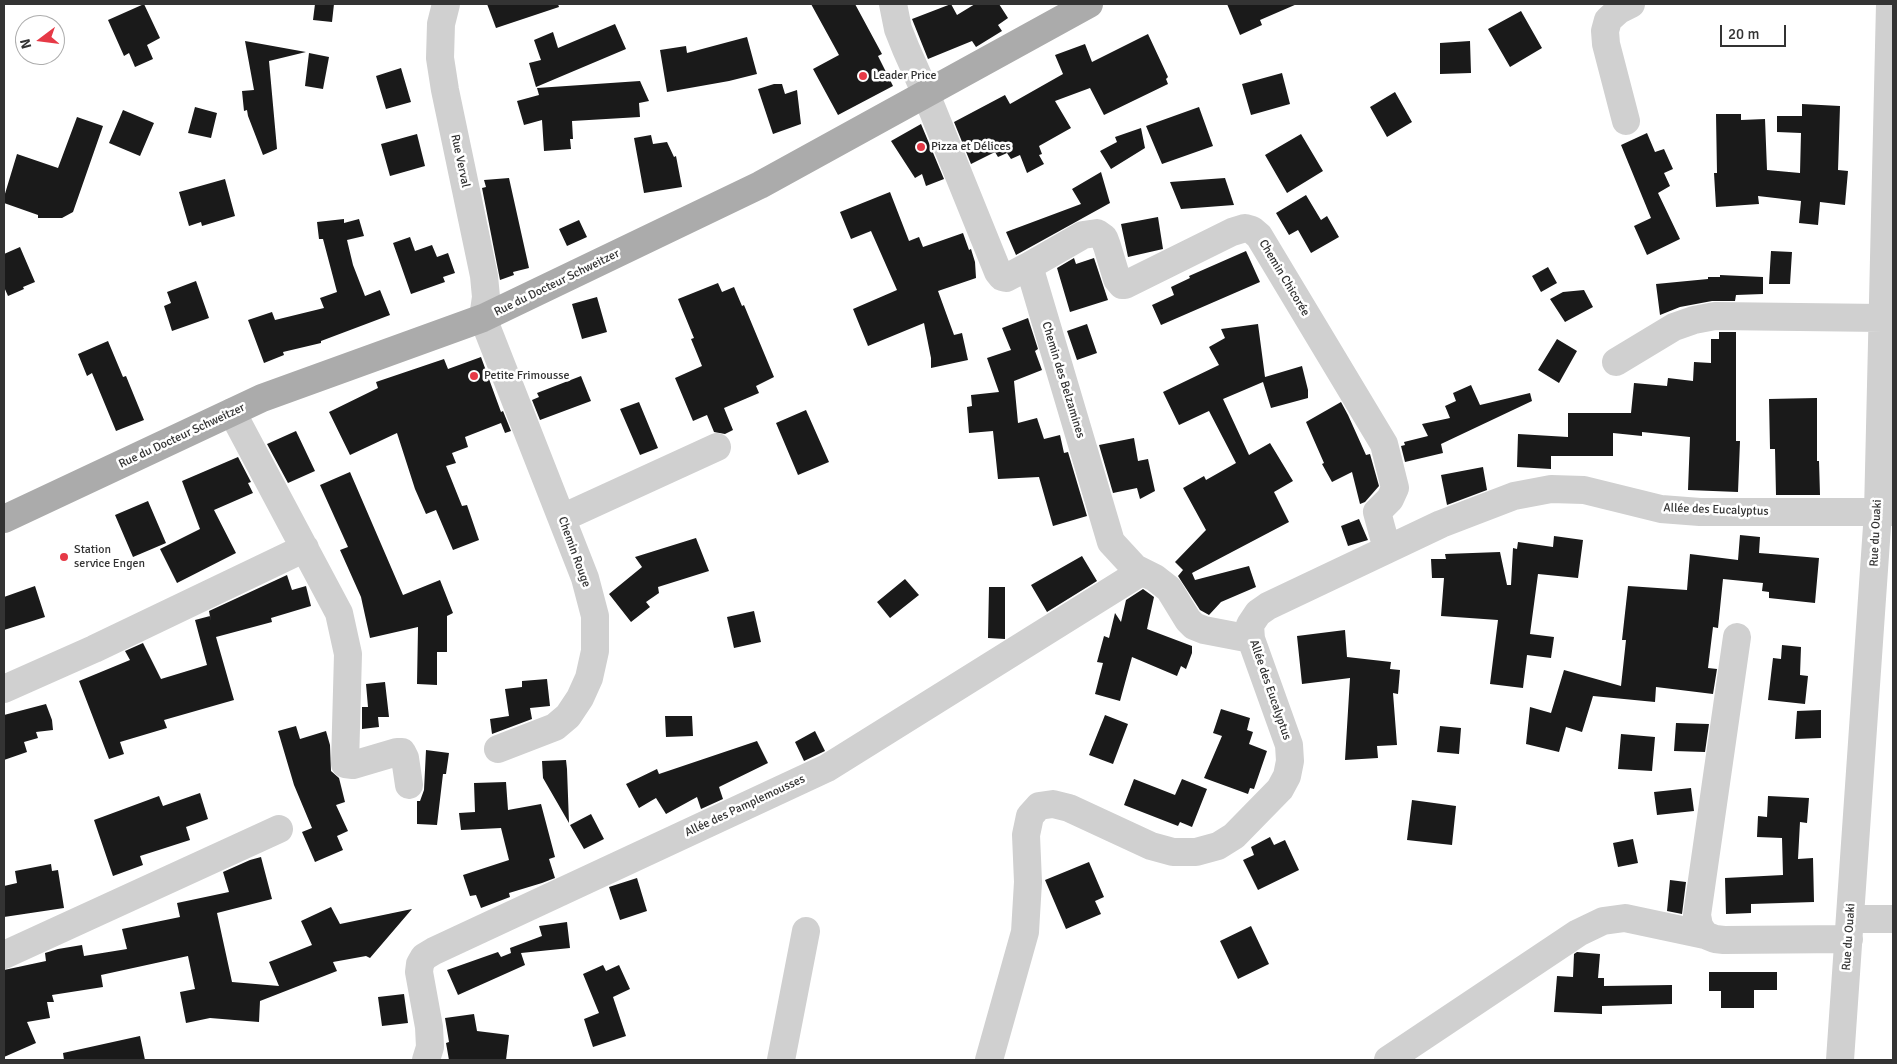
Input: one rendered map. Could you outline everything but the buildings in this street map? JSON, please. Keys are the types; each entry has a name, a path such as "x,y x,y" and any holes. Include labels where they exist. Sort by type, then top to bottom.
{"main road":[{"name":"Rue du Docteur Schweitzer","path":"4,519 262,398 484,318 760,185 1089,4"}],"street":[{"name":"Rue Verval","path":"446,4 441,24 440,58 484,276 486,297 484,318"},
{"path":"894,4 898,29 998,272 1002,277 1006,278 1029,266"},
{"path":"1626,121 1606,44 1605,31 1608,20 1619,10 1631,4"},
{"name":"Rue du Ouaki","path":"1840,1060 1849,929 1886,512 1883,318 1889,244 1890,4"},
{"name":"Chemin Chicorée","path":"1029,266 1083,235 1097,233 1104,238 1119,283 1126,285 1232,232 1245,228 1252,230 1259,236 1384,444 1394,488 1390,499 1377,512 1387,549"},
{"name":"Chemin des Belzamines","path":"1029,266 1111,542 1141,572 1155,578 1169,589 1188,620 1194,626 1204,630 1251,639"},
{"path":"1616,362 1674,327 1694,320 1715,316 1883,318"},
{"name":"Chemin Rouge","path":"484,318 586,578 595,616 595,651 589,678 580,698 568,716 554,727 498,749"},
{"path":"232,412 339,613 348,654 345,764 353,765 396,752 402,752 408,785"},
{"path":"562,518 717,447"},
{"name":"Allée des Eucalyptus","path":"989,1060 1025,932 1028,882 1026,835 1030,816 1039,806 1053,804 1069,808 1151,846 1173,852 1196,852 1218,846 1234,836 1280,789 1287,776 1290,761 1289,745 1251,639 1250,625 1258,613 1268,606 1441,524 1514,496 1551,489 1584,490 1661,509 1700,512 1886,512"},
{"path":"4,689 94,649 305,548"},
{"name":"Allée des Pamplemousses","path":"426,1060 430,1047 429,1027 419,972 420,964 424,957 826,768 1141,572"},
{"path":"1705,935 1699,926 1697,915 1737,637"},
{"path":"4,955 279,829"},
{"path":"1388,1060 1578,933 1603,921 1625,918 1724,940 1849,929 1893,919"},
{"path":"782,1060 806,931"}],"place":[{"name":"Leader Price","path":"863,76"},
{"name":"Pizza et Délices","path":"921,147"},
{"name":"Petite Frimousse","path":"474,376"},
{"name":"Station service Engen","path":"64,557"}]}
